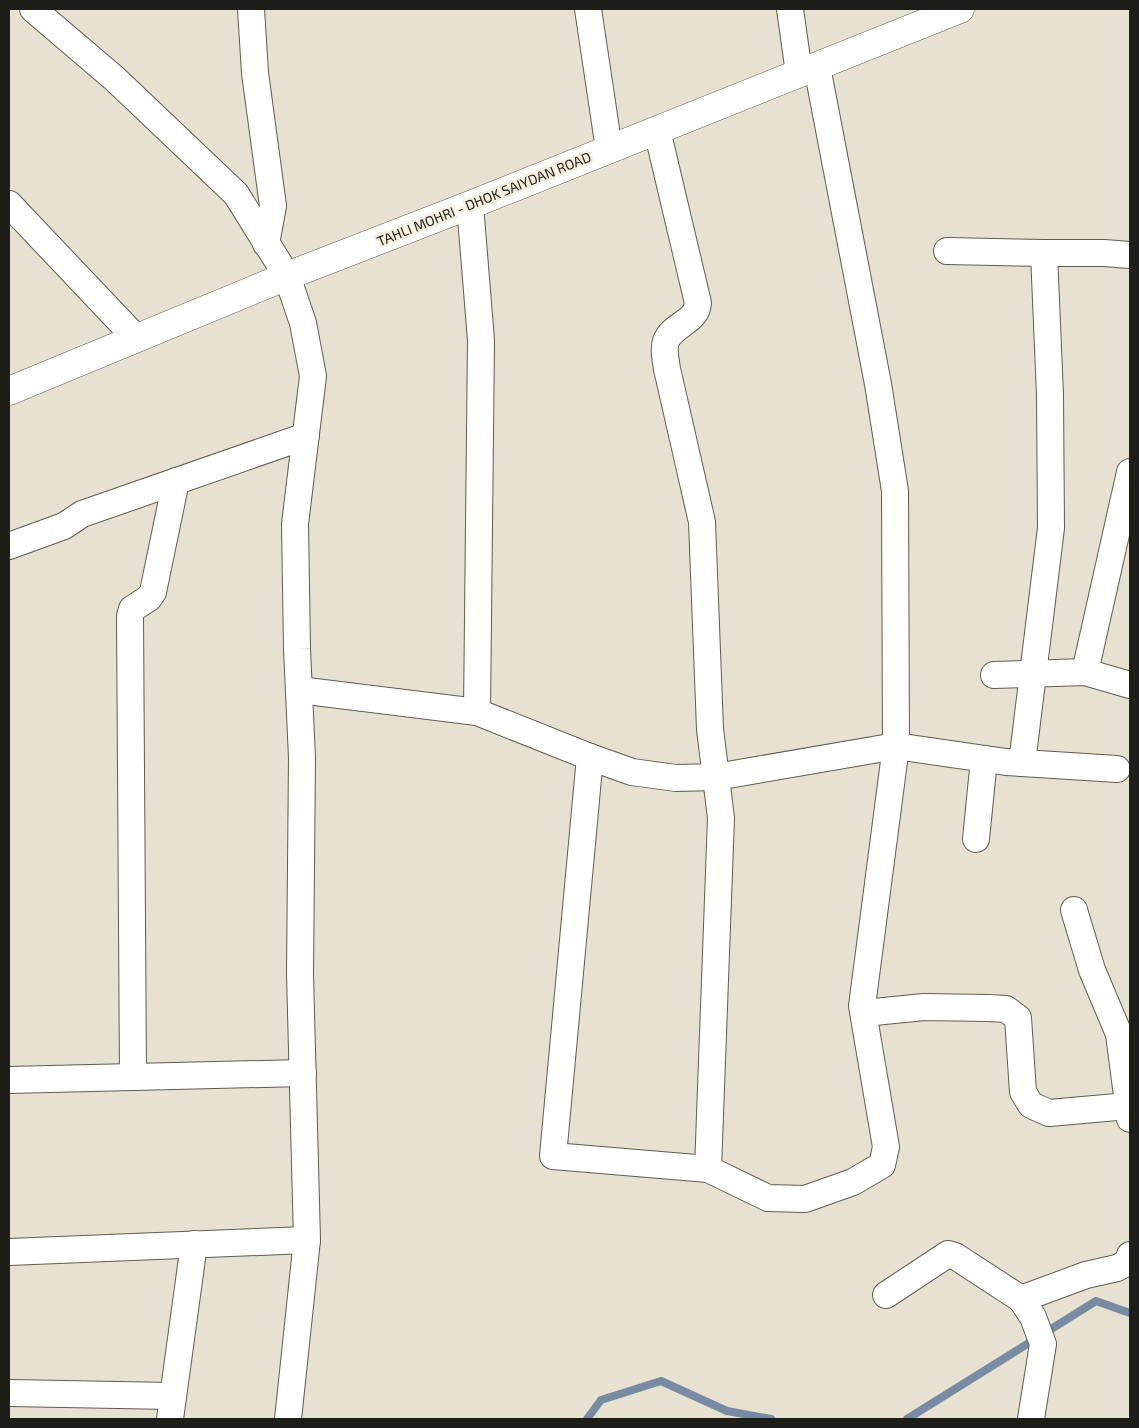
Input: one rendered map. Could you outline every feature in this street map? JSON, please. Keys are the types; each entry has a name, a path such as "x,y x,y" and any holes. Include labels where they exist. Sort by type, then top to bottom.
{"street":[{"path":"34,9 115,79 236,194 286,276 303,323 313,376 295,524 302,758 300,974 307,1240 288,1419"},
{"path":"251,9 255,73 272,206 266,244"},
{"path":"588,9 609,149"},
{"path":"590,757 553,1156 708,1169 768,1198 805,1198 853,1182 882,1165 886,1148 862,1006 896,746 895,492 878,384 808,70 790,9"},
{"name":"TAHLI MOHRI - DHOK SAIYDAN ROAD","path":"9,391 286,276 470,205 957,9"},
{"path":"657,130 698,303 698,309 693,317 673,332 666,342 665,348 667,369 702,522 710,729 721,818 708,1169"},
{"path":"9,204 136,338"},
{"path":"470,205 481,340 477,712"},
{"path":"947,251 1104,252 1130,256"},
{"path":"1022,763 1051,528 1050,395 1044,253"},
{"path":"9,546 64,526 82,514 306,436"},
{"path":"1085,672 1130,472"},
{"path":"133,1077 130,616 132,609 149,598 153,592 176,481"},
{"path":"994,675 1085,672 1130,684"},
{"path":"299,690 477,712 632,772 676,778 716,777 896,746 1006,762 1117,769"},
{"path":"976,840 984,759"},
{"path":"864,1014 924,1007 1006,1008 1018,1018 1023,1092 1031,1105 1049,1113 1129,1113 1119,1034 1092,970 1074,910"},
{"path":"9,1080 302,1073"},
{"path":"9,1252 307,1240"},
{"path":"9,1393 171,1408 194,1244"},
{"path":"886,1295 948,1254 956,1256 1027,1308 1043,1344 1031,1419"},
{"path":"1027,1308 1086,1275 1117,1268 1130,1260"}],"waterway":[{"path":"907,1419 1096,1301 1130,1313"},
{"path":"587,1419 601,1400 661,1381 727,1411 771,1419"}]}
